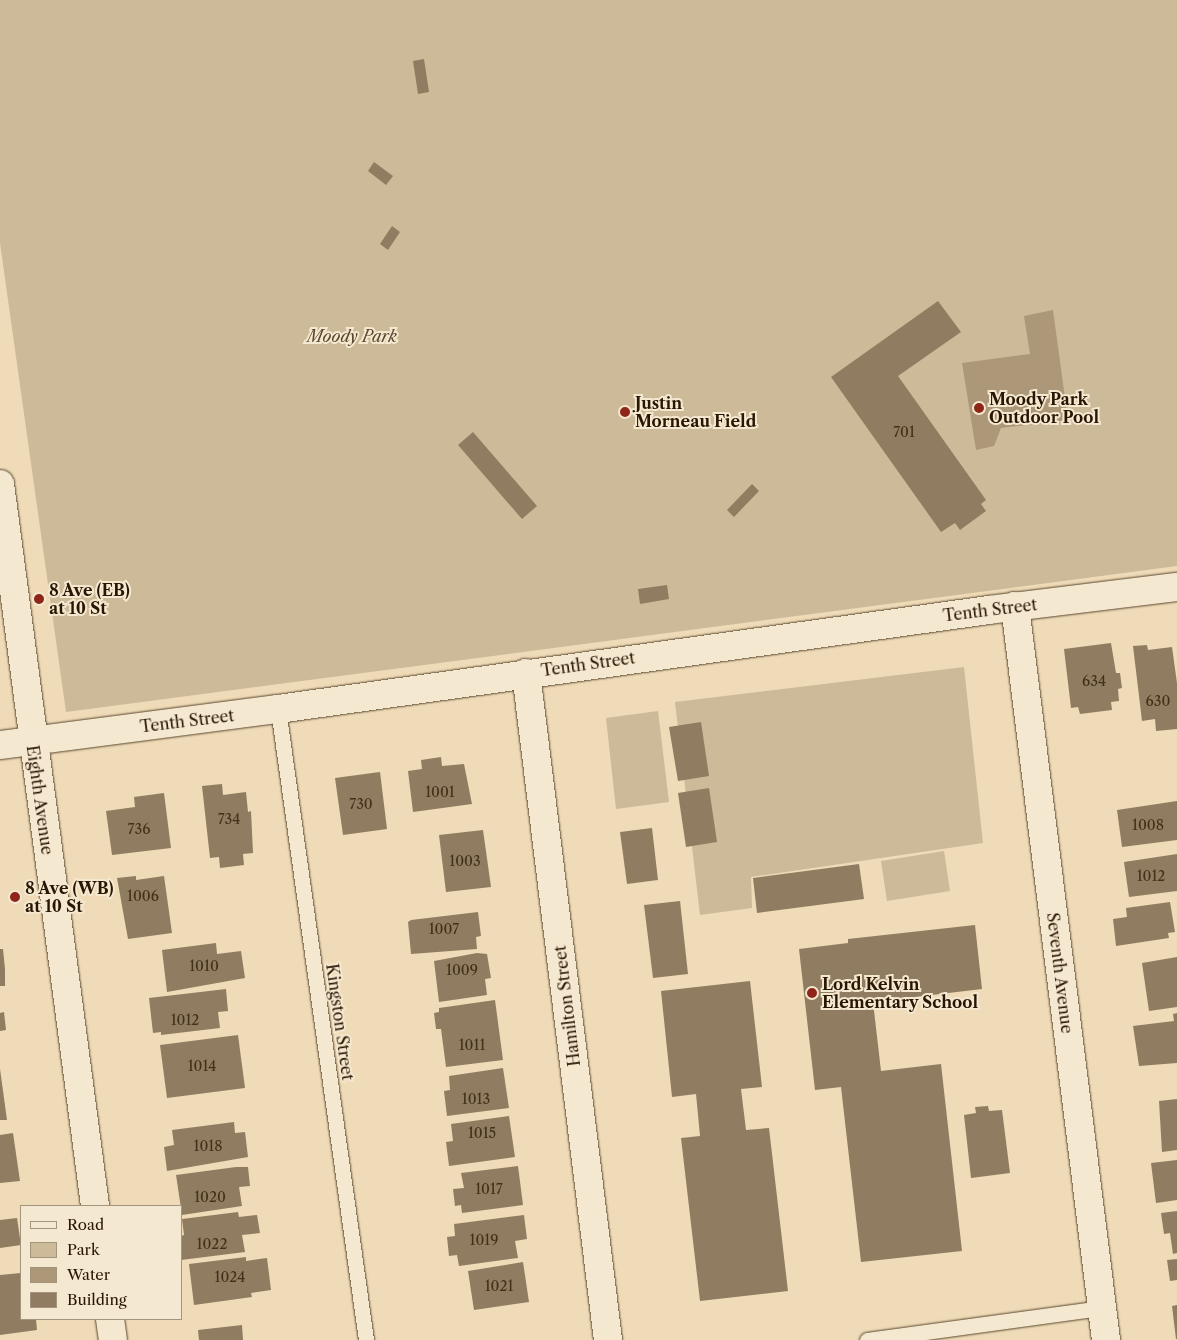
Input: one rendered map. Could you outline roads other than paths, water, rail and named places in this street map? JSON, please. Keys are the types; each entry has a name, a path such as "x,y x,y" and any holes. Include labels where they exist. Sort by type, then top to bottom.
{"street":[{"name":"Eighth Avenue","path":"0,484 32,741 95,1205"},
{"name":"Tenth Street","path":"0,745 278,709 1014,606 1177,587"},
{"name":"Seventh Avenue","path":"1014,606 1106,1340"},
{"name":"Hamilton Street","path":"526,673 608,1340"},
{"path":"110,1320 113,1340"}],"lane":[{"name":"Kingston Street","path":"278,709 366,1340"},
{"path":"868,1340 1102,1308"}],"water":[{"path":"1053,310 1068,420 1001,428 994,446 976,450 962,363 1030,354 1024,316"}],"place":[{"name":"Moody Park Outdoor Pool","path":"979,408"},
{"name":"Justin Morneau Field","path":"625,412"},
{"name":"8 Ave (EB) at 10 St","path":"39,599"},
{"name":"8 Ave (WB) at 10 St","path":"15,897"},
{"name":"Lord Kelvin Elementary School","path":"812,993"}],"park label":[{"name":"Moody Park","path":"352,336"}]}
